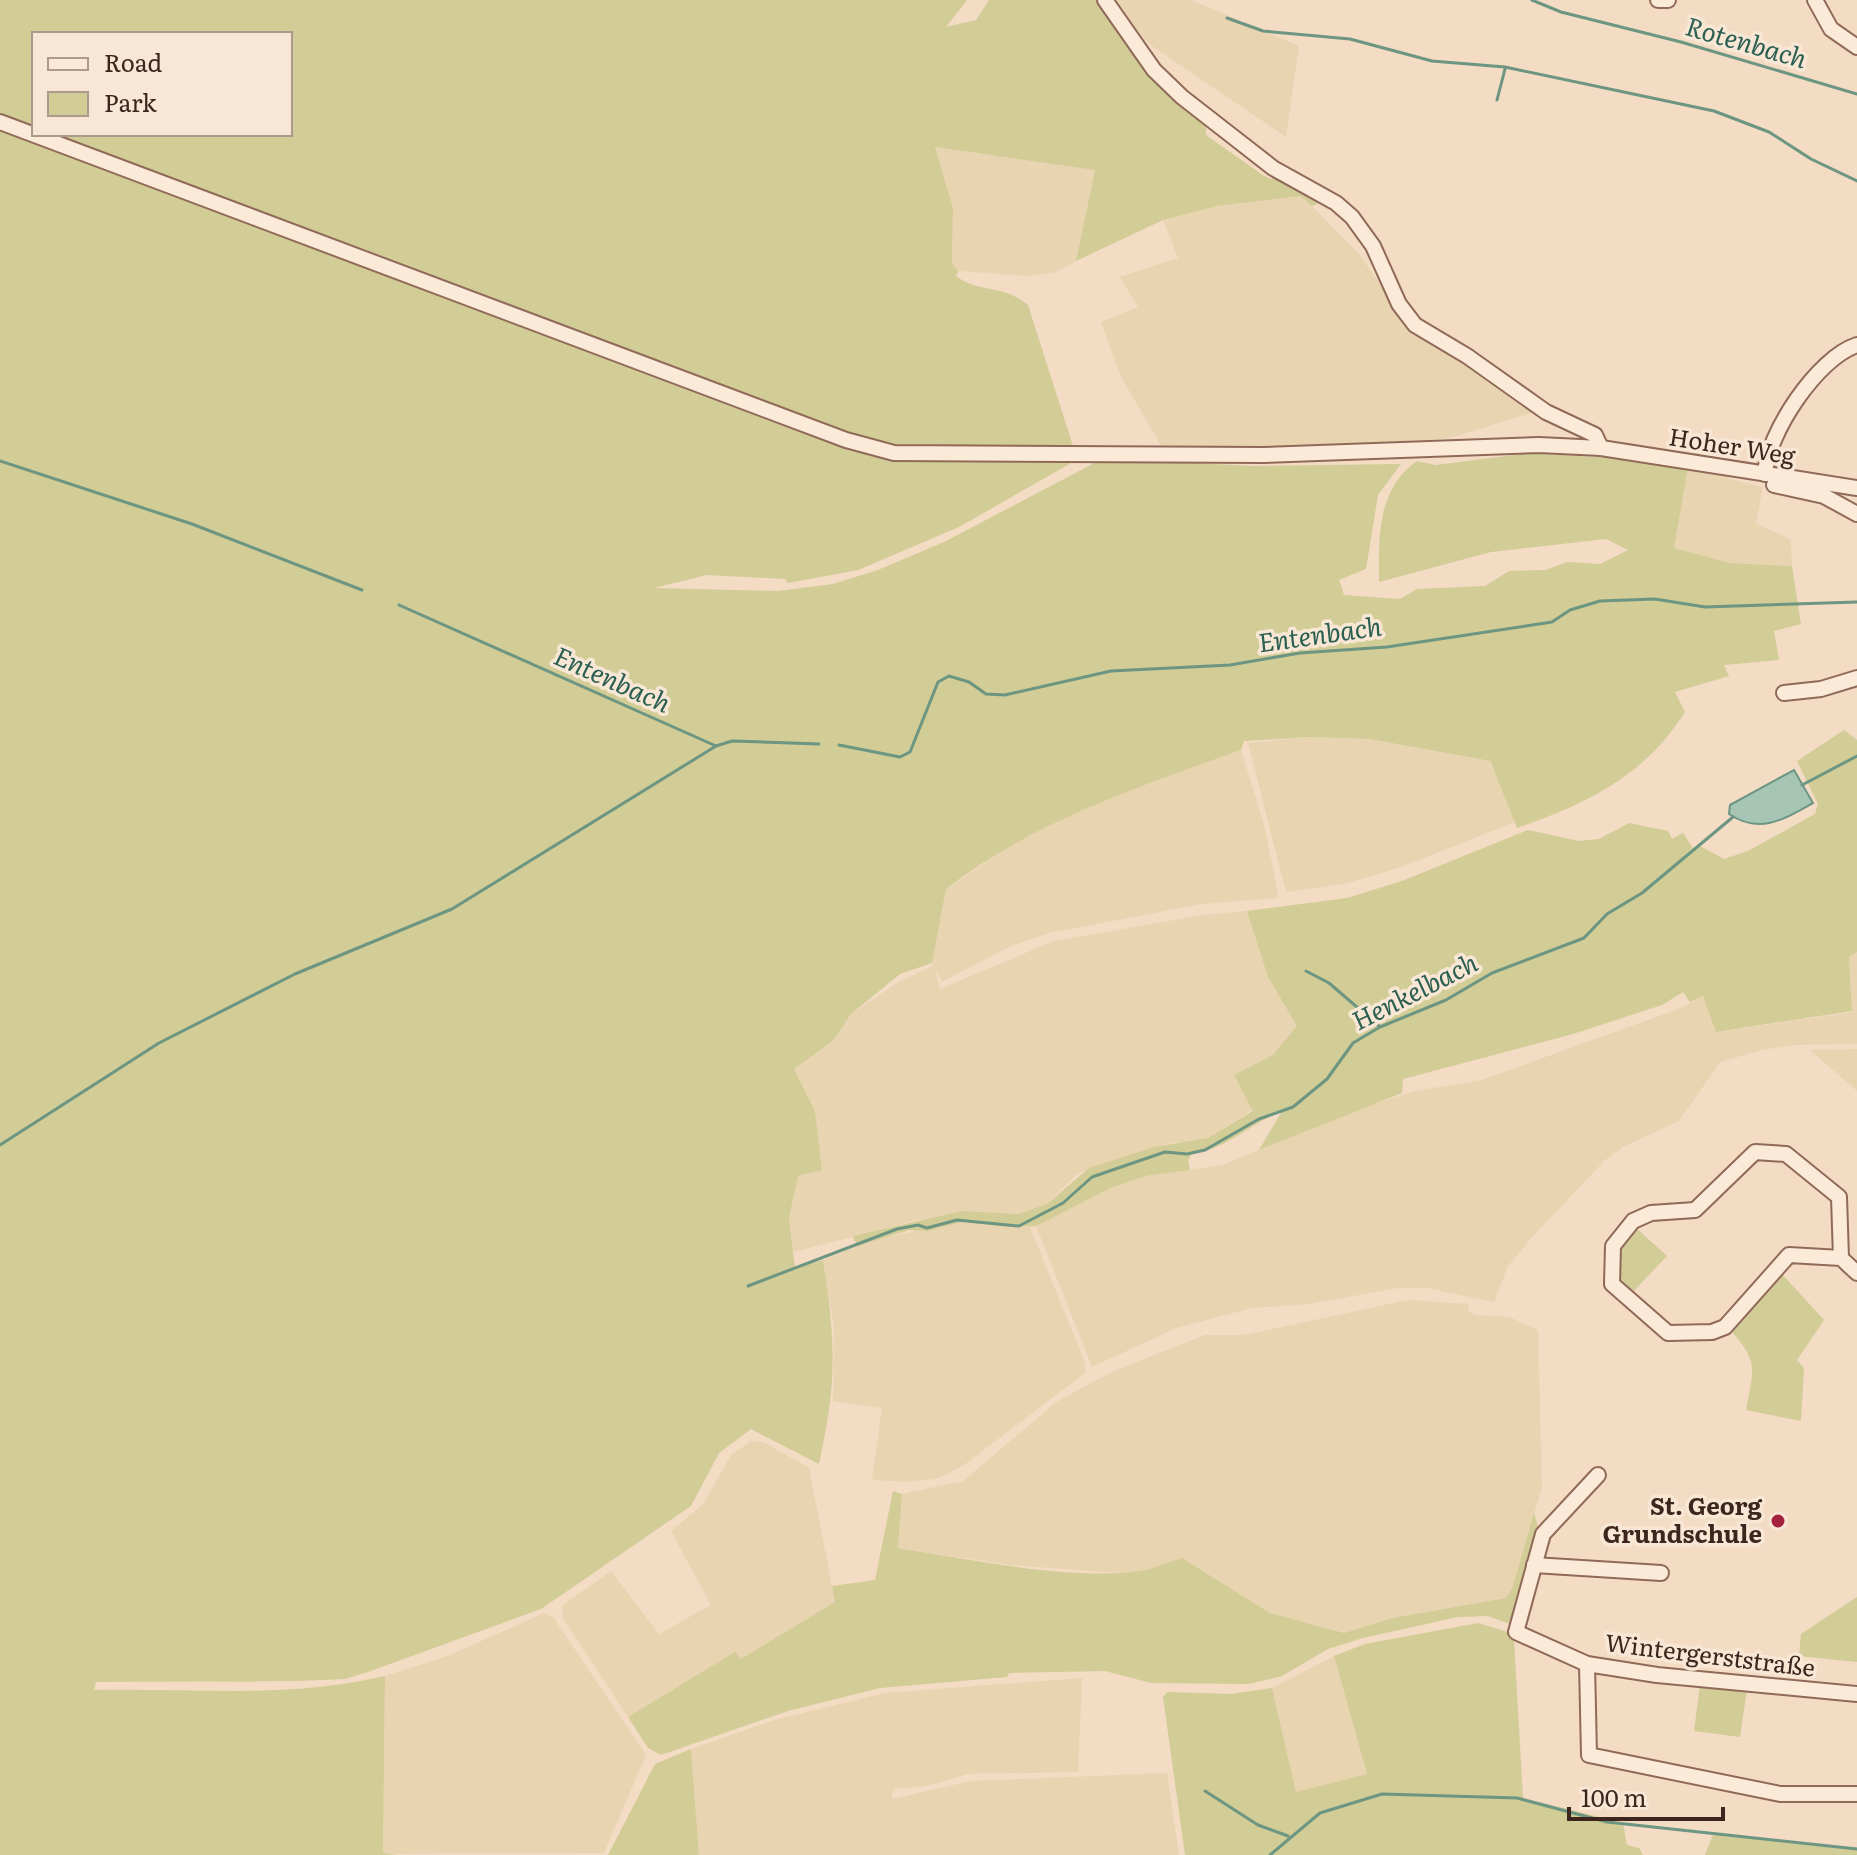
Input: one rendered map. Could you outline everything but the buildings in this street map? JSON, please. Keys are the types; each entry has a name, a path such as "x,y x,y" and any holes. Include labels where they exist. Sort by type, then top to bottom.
{"street":[{"path":"1105,0 1154,70 1182,97 1273,168 1336,203 1352,217 1373,246 1399,304 1415,325 1546,412 1595,435 1601,448"},
{"path":"1658,0 1668,0"},
{"path":"1815,0 1831,29 1857,47"},
{"name":"Hoher Weg","path":"0,122 32,134"},
{"name":"Hoher Weg","path":"37,136 816,429 894,453 1263,455 1539,445 1601,448 1857,488"},
{"path":"1765,474 1766,454 1814,376 1830,358 1857,345"},
{"path":"1729,470 1735,477 1824,496 1857,514"},
{"path":"1784,693 1821,689 1857,678"},
{"path":"1841,1258 1839,1197 1786,1154 1755,1152 1695,1210 1651,1213 1633,1221 1613,1246 1612,1284 1668,1333 1712,1332 1725,1327 1789,1255 1841,1258 1857,1273"},
{"path":"1598,1475 1543,1534 1534,1565 1661,1573"},
{"name":"Wintergerststraße","path":"1534,1565 1516,1632 1587,1664 1657,1675 1857,1694"},
{"path":"1587,1664 1589,1755 1780,1794 1857,1794"}],"shaded area":[{"path":"1112,0 1191,0 1299,46 1286,137 1149,44"},
{"path":"935,147 1095,170 1076,261 1054,273 1027,276 958,271 952,264 953,208"},
{"path":"1302,196 1359,254 1400,312 1541,410 1450,438 1386,446 1162,447 1120,375 1101,322 1138,307 1120,277 1178,258 1163,220 1217,206"},
{"path":"1688,468 1723,473 1729,479 1763,487 1756,523 1791,540 1792,566 1730,563 1674,548"},
{"path":"1310,737 1369,739 1489,761 1515,822 1401,867 1344,884 1286,892 1248,743"},
{"path":"1241,750 1264,824 1279,898 1202,904 1049,933 1009,947 942,982 932,963 946,889 1011,845 1095,802"},
{"path":"1794,770 1813,803 1782,819 1762,824 1740,820 1729,814 1730,805"},
{"path":"1247,911 1268,977 1297,1026 1273,1056 1234,1075 1253,1110 1208,1138 1193,1143 1173,1142 1078,1173 1047,1204 1018,1214 922,1219 794,1252 789,1218 798,1176 822,1170 815,1111 793,1069 834,1040 850,1015 897,983 934,965 940,989 1054,941 1203,915"},
{"path":"1857,952 1857,1044 1795,1045 1761,1050 1720,1062 1679,1121 1623,1147 1604,1161 1535,1234 1508,1266 1494,1302 1427,1288 1398,1288 1309,1304 1252,1308 1176,1328 1092,1367 1036,1226 1113,1187 1146,1176 1223,1165 1347,1113 1415,1091 1482,1080 1681,1008 1703,996 1717,1032 1852,1012 1849,957"},
{"path":"1857,1049 1857,1091 1810,1050"},
{"path":"962,1222 1030,1227 1085,1363 1085,1373 964,1465 939,1478 908,1482 872,1480 882,1408 833,1401 834,1327 823,1260 875,1239"},
{"path":"1408,1300 1469,1304 1468,1311 1476,1315 1509,1317 1538,1330 1542,1487 1512,1589 1506,1598 1392,1618 1344,1633 1270,1613 1182,1558 1144,1571 1118,1573 1009,1565 898,1548 902,1494 963,1481 1059,1400 1116,1370 1205,1335 1244,1335"},
{"path":"751,1441 764,1442 809,1468 835,1602 741,1660 735,1653 628,1717 562,1617 563,1605 611,1571 659,1634 711,1605 671,1531 703,1504 731,1455"},
{"path":"544,1613 553,1617 646,1755 604,1853 383,1854 385,1676 450,1655"},
{"path":"1334,1656 1367,1774 1296,1792 1272,1688"},
{"path":"1082,1678 1078,1772 968,1774 927,1786 893,1789 892,1799 971,1781 1167,1773 1179,1855 699,1855 691,1749 774,1720 885,1693"}],"green space":[{"path":"0,0 967,0 946,27 976,20 989,0 1100,0 1206,124 1206,135 1264,176 1271,179 1280,174 1325,200 1312,206 1301,196 1217,206 1163,220 1076,261 1095,170 935,147 953,208 952,263 958,271 956,276 965,282 1009,294 1028,305 1073,446 864,451 1078,459 959,527 858,570 788,583 785,579 707,575 654,588 778,591 833,584 878,570 946,541 1104,458 1253,466 1401,464 1378,495 1366,569 1339,580 1344,595 1400,599 1417,589 1485,586 1509,571 1546,570 1567,562 1600,564 1628,550 1606,539 1491,552 1379,582 1380,532 1387,500 1404,473 1417,461 1436,465 1530,453 1594,457 1595,453 1688,468 1674,548 1730,563 1792,566 1801,624 1774,631 1779,660 1724,665 1729,676 1675,692 1685,712 1652,754 1612,785 1567,809 1517,828 1490,761 1369,739 1310,737 1244,741 1241,750 1126,792 1051,825 980,865 946,889 932,963 900,974 850,1015 834,1040 794,1069 815,1111 822,1170 798,1176 789,1218 795,1268 823,1260 827,1289 832,1385 819,1464 751,1429 719,1453 691,1506 541,1609 345,1679 96,1682 94,1690 240,1691 312,1688 385,1676 383,1853 397,1855 0,1855"},
{"path":"1844,730 1857,740 1857,952 1849,957 1852,1011 1716,1032 1703,996 1690,1002 1683,992 1662,1005 1573,1034 1403,1079 1402,1093 1259,1150 1282,1111 1227,1142 1192,1154 1188,1160 1190,1170 1146,1176 1113,1187 1036,1226 1007,1227 962,1222 927,1231 909,1230 857,1246 853,1236 962,1211 1018,1214 1047,1204 1089,1168 1154,1147 1208,1138 1253,1111 1234,1075 1273,1055 1297,1026 1268,977 1247,911 1347,898 1402,881 1528,830 1579,841 1599,839 1629,823 1668,831 1672,839 1683,833 1693,848 1663,875 1700,846 1724,859 1748,851 1815,814 1818,804 1797,761"},
{"path":"1635,1227 1667,1256 1630,1295 1616,1283 1617,1248"},
{"path":"1780,1272 1824,1320 1797,1360 1804,1368 1801,1421 1746,1410 1752,1366 1745,1349 1729,1328"},
{"path":"893,1491 902,1494 898,1548 1019,1567 1083,1573 1140,1571 1182,1558 1270,1613 1344,1633 1392,1618 1506,1598 1512,1589 1534,1513 1539,1530 1517,1613 1510,1624 1488,1616 1458,1617 1363,1638 1328,1649 1282,1676 1249,1684 1151,1683 1105,1671 1009,1673 1007,1677 880,1688 788,1711 661,1755 648,1748 628,1717 735,1652 741,1659 835,1602 832,1586 875,1580"},
{"path":"1857,1597 1857,1662 1799,1656 1801,1634"},
{"path":"1478,1623 1508,1632 1514,1640 1523,1798 1623,1823 1627,1845 1639,1848 1643,1855 1185,1855 1163,1697 1167,1692 1231,1694 1272,1688 1296,1792 1367,1774 1334,1656 1365,1644"},
{"path":"1700,1685 1747,1689 1740,1737 1694,1731"},
{"path":"691,1749 699,1855 608,1855 655,1764"},
{"path":"1713,1835 1857,1848 1857,1855 1705,1855"}],"waterway":[{"name":"Rotenbach","path":"1532,0 1561,12 1681,42 1857,94"},
{"path":"1227,18 1263,31 1350,39 1432,61 1505,67 1714,111 1769,132 1811,159 1857,181"},
{"path":"1497,100 1505,69"},
{"name":"Entenbach","path":"0,461 192,524 362,590"},
{"name":"Entenbach","path":"839,745 900,757 910,752 938,682 949,676 969,682 986,694 1005,695 1111,671 1230,665 1300,653 1387,647 1552,622 1570,610 1600,601 1655,599 1705,607 1857,602"},
{"name":"Entenbach","path":"399,605 716,746 732,741 819,744"},
{"path":"0,1145 159,1043 295,974 452,909 716,746"},
{"name":"Henkelbach","path":"1802,785 1857,756"},
{"name":"Henkelbach","path":"748,1286 897,1229 918,1225 927,1228 957,1220 1019,1226 1063,1203 1092,1177 1165,1152 1187,1154 1205,1150 1259,1119 1293,1107 1327,1079 1353,1043 1380,1027 1446,1000 1492,973 1584,938 1607,914 1642,893 1733,817"},
{"path":"1306,971 1329,983 1379,1026"},
{"path":"1205,1791 1258,1825 1288,1836"},
{"path":"1270,1855 1320,1813 1382,1794 1517,1798 1607,1822 1857,1849"}],"place":[{"name":"St. Georg Grundschule","path":"1778,1521"}]}
